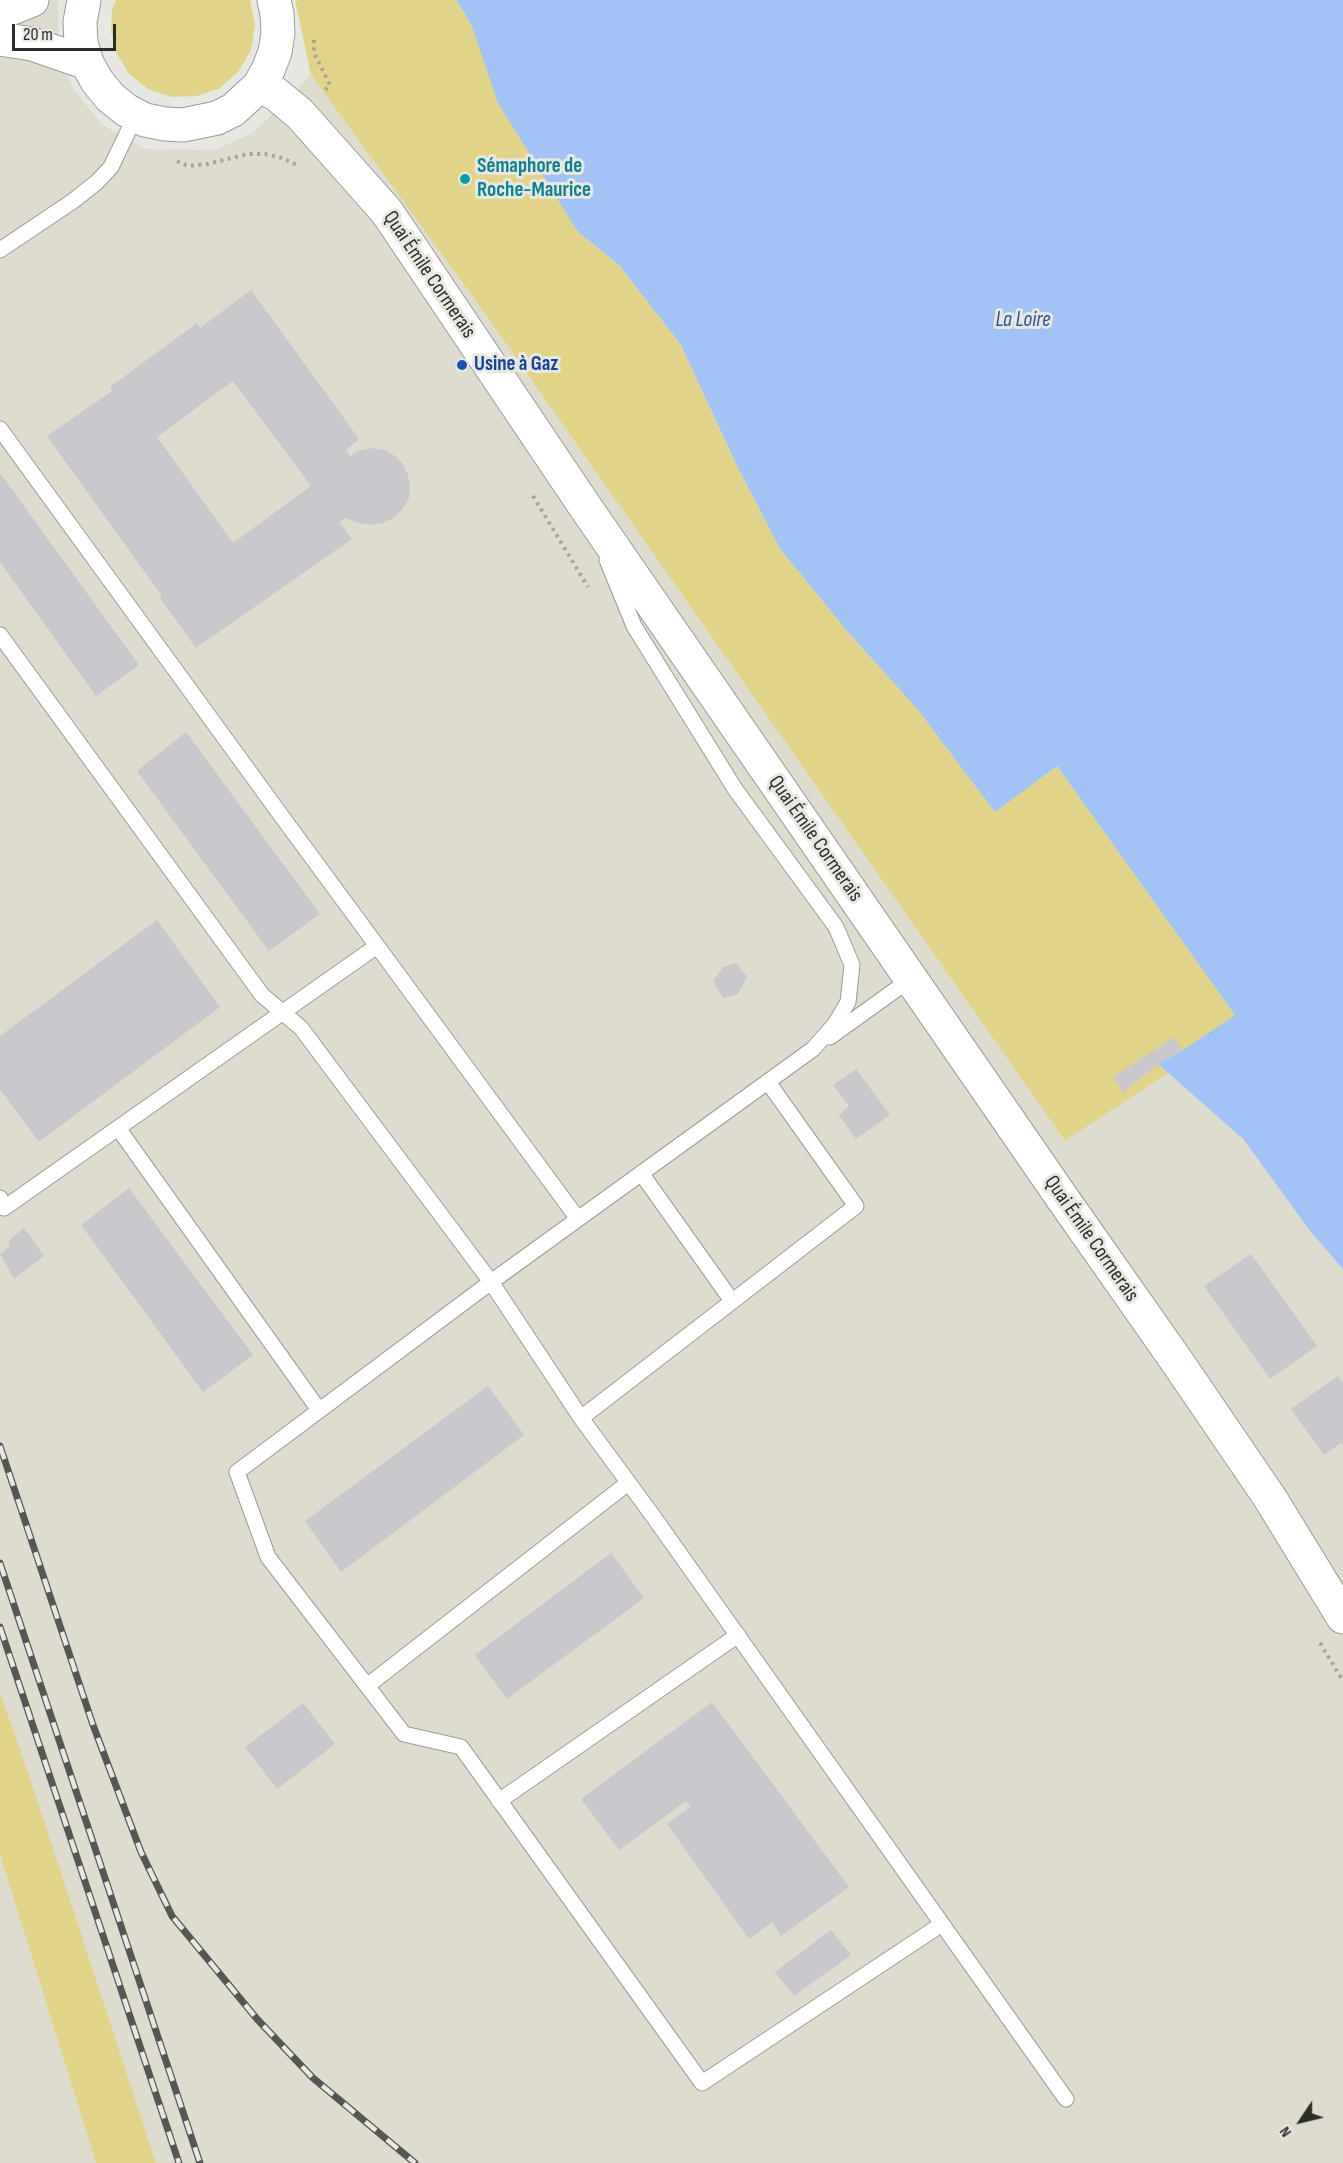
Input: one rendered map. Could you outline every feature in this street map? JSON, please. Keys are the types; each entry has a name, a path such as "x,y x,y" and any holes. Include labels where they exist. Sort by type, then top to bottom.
{"main road":[{"path":"0,13 33,0"},
{"path":"84,0 80,22 81,43 87,63 97,81 110,97 126,110 145,120 165,124 200,123 217,118 233,110 259,86 275,52 278,33 274,0"},
{"path":"0,39 32,44 87,63"},
{"name":"Quai Émile Cormerais","path":"259,86 276,94 300,114 387,212 586,508 1263,1488 1343,1617"}],"lane":[{"path":"0,250 97,182 111,167 136,115"},
{"path":"0,429 578,1219"},
{"path":"586,508 634,626 735,789 836,927 852,965 848,1002 835,1024 807,1053"},
{"path":"0,635 262,995 300,1028 491,1282 581,1419 738,1635 1066,2099"},
{"path":"0,1198 4,1208 377,946"},
{"path":"912,978 491,1282 237,1472 268,1557 404,1734 460,1747 702,2083 942,1924"},
{"path":"581,1419 856,1206 768,1082"},
{"path":"118,1128 319,1410"},
{"path":"641,1173 732,1301"},
{"path":"367,1686 628,1483"},
{"path":"499,1801 738,1635"}],"path":[{"path":"300,114 330,85 314,53 314,30"}],"shaded area":[{"path":"0,0 58,0 59,49 73,89 103,125 144,149 214,150 253,133 311,75 481,308 1065,1141 1168,1073 1244,1140 1310,1231 1343,1269 1343,2163 156,2163 0,1692"},
{"path":"116,0 250,0 255,25 251,50 239,71 220,88 197,96 172,97 148,89 129,74 117,54 111,32 112,10"},
{"path":"295,0 456,0 471,24 578,232 619,265 681,345 736,464 780,549 847,631 918,710 995,811 1057,766 1236,1016 1158,1064 1168,1073 1065,1141 481,308 311,75"},
{"path":"0,1692 156,2163 96,2163 0,1855"},
{"path":"0,1855 96,2163 0,2163"}],"water":[{"name":"La Loire","path":"456,0 1343,0 1343,1269 1310,1231 1244,1140 1158,1064 1235,1015 1057,766 995,812 918,710 847,631 780,549 736,464 681,345 619,265 578,232 498,103 471,24"}],"building":[{"path":"251,290 359,439 346,450 350,456 361,450 372,448 385,450 403,464 410,486 409,498 394,518 370,525 346,518 339,522 352,539 196,648 160,598 162,596 47,436 112,391 110,387 197,323 200,328","holes":["233,381 311,486 233,543 157,437"]},
{"path":"0,473 139,665 96,696 0,562"},
{"path":"186,732 320,914 269,951 137,771"},
{"path":"157,920 220,1007 39,1142 0,1089 0,1036"},
{"path":"736,963 747,977 738,994 723,998 713,981 723,967"},
{"path":"1174,1037 1183,1050 1158,1064 1123,1092 1113,1077"},
{"path":"856,1069 890,1115 856,1139 839,1115 849,1106 833,1085"},
{"path":"129,1188 253,1355 203,1392 81,1225"},
{"path":"24,1228 44,1256 14,1279 0,1254 10,1246 8,1241"},
{"path":"1251,1254 1317,1346 1270,1379 1204,1286"},
{"path":"1338,1376 1343,1383 1343,1446 1341,1443 1324,1455 1291,1409"},
{"path":"488,1386 524,1435 341,1572 305,1521"},
{"path":"611,1553 644,1598 507,1699 475,1655"},
{"path":"712,1702 849,1887 781,1936 772,1922 749,1939 667,1824 691,1806 686,1801 619,1850 581,1799"},
{"path":"303,1703 335,1744 277,1789 245,1747"},
{"path":"831,1930 851,1955 794,1996 775,1972"}],"railway":[{"path":"0,1446 93,1725 141,1852 172,1916 257,2019 313,2078 415,2163"},
{"path":"0,1563 200,2163"},
{"path":"0,1627 179,2163"}],"place":[{"name":"Sémaphore de Roche-Maurice","path":"465,179"},
{"name":"Usine à Gaz","path":"462,365"}]}
